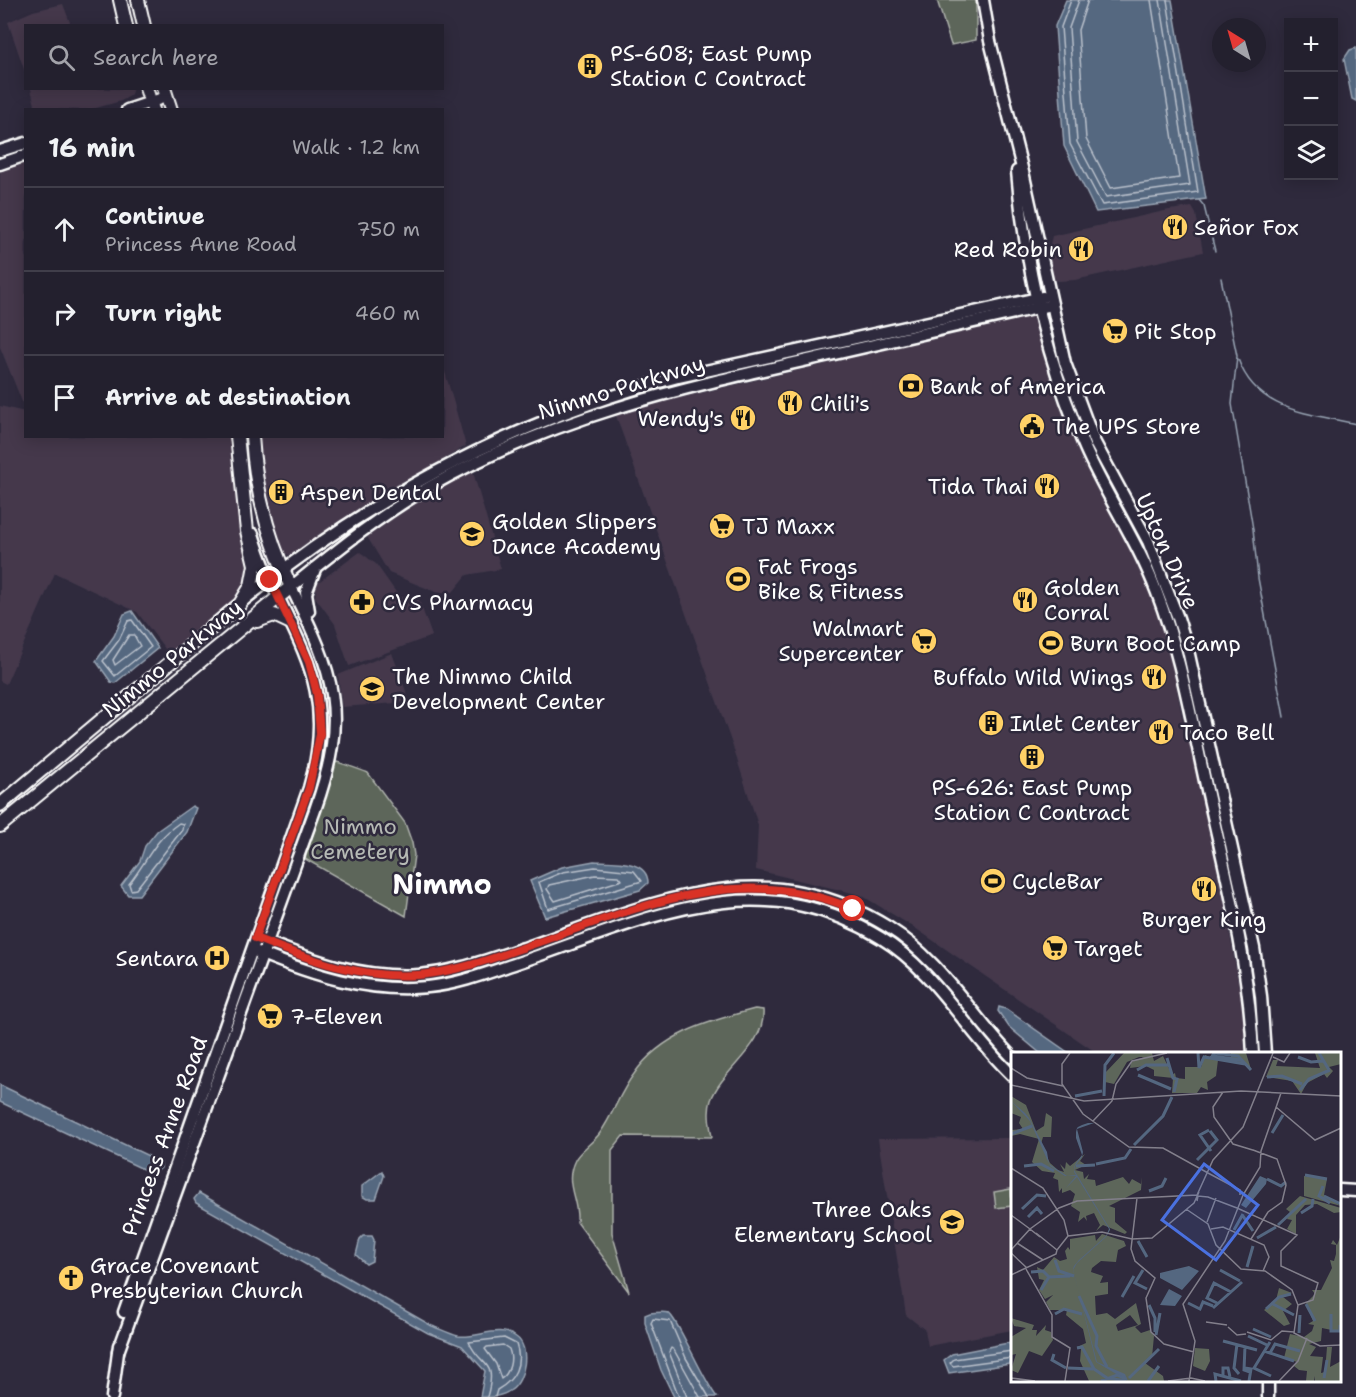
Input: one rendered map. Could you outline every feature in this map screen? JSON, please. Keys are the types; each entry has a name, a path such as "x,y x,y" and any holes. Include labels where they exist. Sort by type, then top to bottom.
{"highway":[{"path":"120,0 126,24"},
{"path":"138,0 144,24"},
{"path":"148,90 162,103"},
{"path":"237,438 247,513 247,531 255,557 255,573 251,586 240,604"},
{"path":"252,438 262,508 283,571 291,587"},
{"name":"Nimmo Parkway","path":"0,826 291,587"},
{"name":"Nimmo Parkway","path":"0,805 240,604"},
{"path":"198,664 221,651 264,616 279,615 291,623"}],"main road":[{"name":"Upton Drive","path":"983,0 988,32 1065,363 1083,414 1107,466 1160,567 1188,650 1254,948 1262,996 1265,1052"},
{"path":"137,108 162,103"},
{"path":"0,151 24,144"},
{"name":"Upton Drive","path":"1015,144 1026,239 1054,364 1075,426 1146,565 1175,646 1246,966 1253,1052"},
{"path":"0,164 24,156"},
{"name":"Nimmo Parkway","path":"291,587 370,524 431,486 527,439 587,416 676,389 1051,300"},
{"name":"Nimmo Parkway","path":"240,604 358,515 423,477 488,444 566,411 626,390 688,374 1039,303"},
{"name":"Princess Anne Road","path":"112,1397 128,1298 309,788 318,749 320,710 314,680 304,649 270,580 247,513"},
{"path":"316,567 307,588 306,603 326,648 327,668"},
{"path":"291,587 315,633 327,668"},
{"name":"Princess Anne Road","path":"118,1352 322,792 332,752 334,710 327,668"},
{"path":"255,938 321,963 359,972 396,975 429,974 480,963 684,894 735,887 785,889 844,905 902,936 942,973 1011,1056"},
{"path":"251,949 319,975 358,985 399,988 429,987 479,976 689,906 744,899 788,903 839,917 882,938 903,954 934,982 979,1039 1011,1074"}],"shaded area":[{"path":"63,4 71,24 24,24 24,69 8,22 33,11"},
{"path":"31,90 133,90 130,96 121,101 96,108 36,108"},
{"path":"24,163 24,407 0,347 0,171"},
{"path":"1192,207 1196,214 1203,252 1075,280 1058,281 1052,278 1049,248 1052,236"},
{"path":"1033,315 1056,397 1143,573 1168,641 1185,732 1196,761 1200,792 1215,849 1239,986 1243,989 1245,1052 1096,1052 915,928 861,895 756,870 758,825 733,747 615,413"},
{"path":"444,369 466,446 350,515 295,554 288,555 281,551 263,491 257,438 444,438"},
{"path":"0,406 24,412 24,438 230,438 251,560 249,579 240,597 169,654 137,612 55,573 6,684 0,681"},
{"path":"473,472 501,569 467,575 453,592 438,593 389,573 366,535 442,487"},
{"path":"360,552 376,564 400,598 413,594 419,600 432,636 349,666 335,624 315,597 317,583"},
{"name":"The Nimmo Child Development Center","path":"392,653 410,702 342,707 338,675"},
{"name":"Three Oaks Elementary School","path":"1011,1138 1011,1330 928,1346 925,1330 906,1315 878,1139"}],"green space":[{"path":"937,0 976,0 976,40 951,45"},
{"name":"Nimmo Cemetery","path":"336,762 368,773 405,823 414,855 406,916 305,859"},
{"path":"755,1009 763,1010 758,1035 717,1088 711,1100 709,1114 712,1137 623,1136 612,1150 612,1233 629,1292 577,1222 571,1184 575,1160 600,1133 634,1074 658,1048 704,1024"},
{"path":"1011,1189 1011,1206 996,1208 994,1192"}],"water":[{"path":"1066,0 1172,0 1206,199 1096,212 1064,146 1055,26"},
{"path":"1356,48 1356,101 1352,99 1344,59 1350,50"},
{"path":"132,611 158,648 115,683 111,682 96,661 114,636 124,614"},
{"path":"192,806 196,808 187,832 139,895 128,895 121,886 140,861 145,846 157,831"},
{"path":"594,861 628,863 636,866 646,875 648,883 640,890 545,917 530,881 562,867"},
{"path":"999,1007 1006,1009 1068,1052 1039,1052 1009,1027 998,1011"},
{"path":"0,1085 161,1162 161,1168 155,1173 145,1170 0,1102"},
{"path":"382,1171 384,1176 376,1199 367,1199 362,1196 362,1186"},
{"path":"199,1193 432,1326 458,1336 502,1332 516,1337 524,1348 525,1356 523,1372 516,1386 504,1394 480,1397 485,1371 462,1346 428,1333 196,1203 194,1199"},
{"path":"363,1236 372,1236 374,1240 372,1261 366,1264 356,1255"},
{"path":"666,1312 672,1317 717,1397 674,1397 661,1370 645,1323 645,1315"},
{"path":"1008,1343 1011,1345 1010,1364 949,1373 944,1360 952,1354"}],"waterway":[{"path":"1199,200 1204,206 1215,251"},
{"path":"1221,278 1237,356 1232,404 1253,529 1258,578 1284,717"},
{"path":"1238,359 1247,377 1271,400 1303,413 1356,424"}],"place":[{"name":"PS-608; East Pump Station C Contract","path":"590,66"},
{"name":"Señor Fox","path":"1175,227"},
{"name":"Red Robin","path":"1081,249"},
{"name":"Pit Stop","path":"1115,331"},
{"name":"Bank of America","path":"911,386"},
{"name":"Chili's","path":"790,403"},
{"name":"Wendy's","path":"743,418"},
{"name":"The UPS Store","path":"1032,426"},
{"name":"Tida Thai","path":"1047,486"},
{"name":"Aspen Dental","path":"281,492"},
{"name":"TJ Maxx","path":"722,526"},
{"name":"Golden Slippers Dance Academy","path":"472,534"},
{"name":"Fat Frogs Bike & Fitness","path":"738,579"},
{"name":"Golden Corral","path":"1025,600"},
{"name":"CVS Pharmacy","path":"362,602"},
{"name":"Walmart Supercenter","path":"924,641"},
{"name":"Burn Boot Camp","path":"1051,643"},
{"name":"Buffalo Wild Wings","path":"1154,677"},
{"name":"The Nimmo Child Development Center","path":"372,689"},
{"name":"Inlet Center","path":"991,723"},
{"name":"Taco Bell","path":"1161,732"},
{"name":"PS-626: East Pump Station C Contract","path":"1032,757"},
{"name":"CycleBar","path":"993,881"},
{"name":"Burger King","path":"1204,889"},
{"name":"Target","path":"1055,948"},
{"name":"Sentara","path":"217,958"},
{"name":"7-Eleven","path":"270,1016"},
{"name":"Three Oaks Elementary School","path":"952,1222"},
{"name":"Grace Covenant Presbyterian Church","path":"71,1278"}],"district":[{"name":"Nimmo","path":"442,884"}],"route":[{"path":"270,580 309,662 320,710 320,734 317,759 309,788 255,938 337,967 375,974 408,975 441,972 468,966 665,900 704,890 747,887 785,889 853,909"}]}
